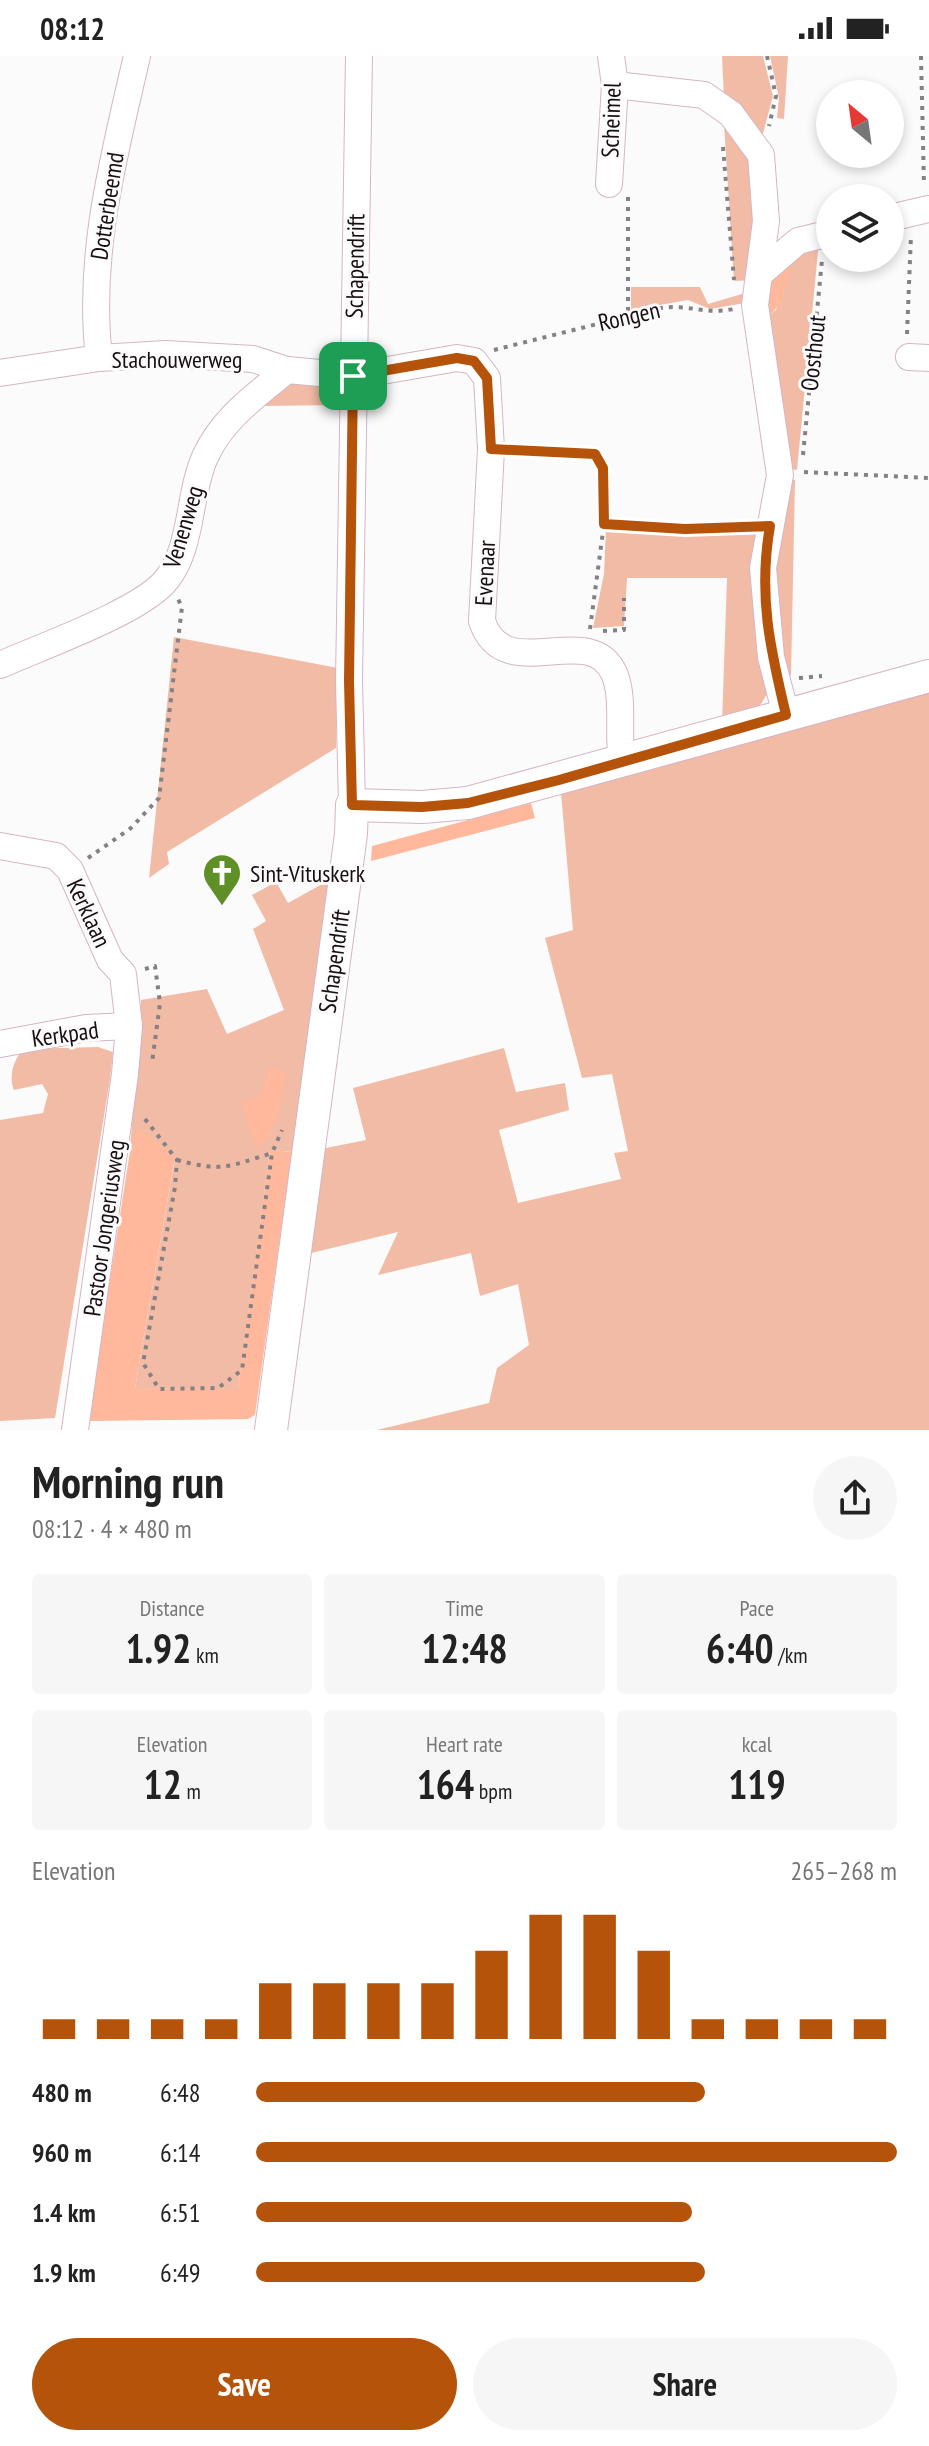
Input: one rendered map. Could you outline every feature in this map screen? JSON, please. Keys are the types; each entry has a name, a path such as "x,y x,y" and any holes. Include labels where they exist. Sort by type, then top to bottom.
{"street":[{"name":"Dotterbeemd","path":"99,358 96,329 98,249 104,203 137,56"},
{"name":"Schapendrift","path":"271,1430 351,834 349,681 359,56"},
{"name":"Scheimel","path":"609,184 615,85 611,56"},
{"path":"615,85 704,95 731,114 761,155 766,221 759,286"},
{"path":"766,221 798,241"},
{"path":"759,286 798,241 816,237"},
{"name":"Oosthout","path":"759,286 791,474 770,526 763,568 771,657 786,715"},
{"name":"Stachouwerweg","path":"0,373 99,358 165,354 253,359 287,370 353,376"},
{"path":"353,376 457,358 474,361"},
{"name":"Evenaar","path":"474,361 487,378 491,449 482,621 486,633 500,647 516,653 590,642"},
{"name":"Venenweg","path":"0,665 141,601 167,579 181,549 204,459 217,434 235,412 287,370"},
{"path":"590,642 605,659 617,683 622,761"},
{"path":"352,805 422,807 468,803 929,676"},
{"name":"Kerklaan","path":"0,846 56,856 70,870 110,960 123,974 129,1026"},
{"name":"Kerkpad","path":"0,1044 86,1028 129,1026"},
{"name":"Pastoor Jongeriusweg","path":"75,1430 129,1026"}],"lane":[{"path":"491,449 595,454"}],"path":[{"path":"761,155 776,96 767,56"},
{"path":"919,358 906,353 914,212 921,151 921,56"},
{"path":"720,109 732,280 759,286"},
{"path":"609,184 628,192 628,315"},
{"name":"Oosthout","path":"791,474 822,272"},
{"name":"Rongen","path":"474,361 500,346 628,315 685,304 712,314 759,286"},
{"path":"595,454 603,468 604,524 590,642 624,630 624,598"},
{"path":"791,474 929,478"},
{"path":"604,524 685,529 770,526"},
{"path":"70,870 131,828 159,798 182,607 167,579"},
{"path":"123,974 155,966 160,1003 151,1078"},
{"path":"147,1108 145,1123 177,1160 196,1167 223,1169 272,1153"},
{"path":"177,1160 175,1187 143,1363 159,1389 218,1388 242,1370 272,1153 283,1127"}],"shaded area":[{"path":"722,56 763,56 773,96 761,141 724,99"},
{"path":"770,56 788,56 784,119 777,118 779,98"},
{"path":"724,123 753,161 755,280 734,281"},
{"path":"816,243 816,272 797,470 784,468 769,315 776,310 793,255"},
{"path":"793,255 783,296 769,315 770,281"},
{"path":"631,287 700,287 708,304 752,291 751,302 710,309 688,300 631,310"},
{"path":"284,383 325,384 342,405 257,406"},
{"path":"785,478 795,480 791,675 781,678 770,625"},
{"path":"606,528 679,532 757,528 756,583 772,686 756,712 722,723 727,578 627,578 624,626 593,628 604,574"},
{"path":"174,637 338,668 336,748 167,852 169,864 149,878"},
{"path":"929,689 929,1430 377,1430 489,1403 497,1368 529,1345 518,1284 480,1296 471,1253 378,1275 398,1232 303,1255 316,1150 366,1140 353,1088 504,1048 516,1092 565,1083 569,1110 499,1130 518,1203 621,1179 614,1153 628,1151 612,1074 582,1078 545,938 573,930 561,793"},
{"path":"531,803 535,818 371,861 372,846"},
{"path":"333,878 292,1152 270,1150 238,1390 135,1388 175,1158 130,1151 141,1000 207,989 227,1034 284,1010 253,929 266,921 252,895 276,882 288,903"},
{"path":"98,1047 113,1052 110,1079 55,1418 0,1421 0,1120 43,1113 48,1094 42,1084 14,1090 13,1068 25,1049"},
{"path":"270,1067 286,1072 278,1114 270,1133 256,1148 241,1102 261,1096"},
{"path":"137,1128 175,1157 135,1388 238,1389 270,1150 292,1152 255,1415 248,1419 88,1421 130,1151"}],"place":[{"name":"Sint-Vituskerk","path":"222,907"}],"route":[{"path":"457,358 474,361 487,378 491,449 595,454 603,468 604,524 685,529 770,526 763,568 765,613 771,657 786,715 468,803 422,807 352,805 349,681 353,376 457,358"}]}
